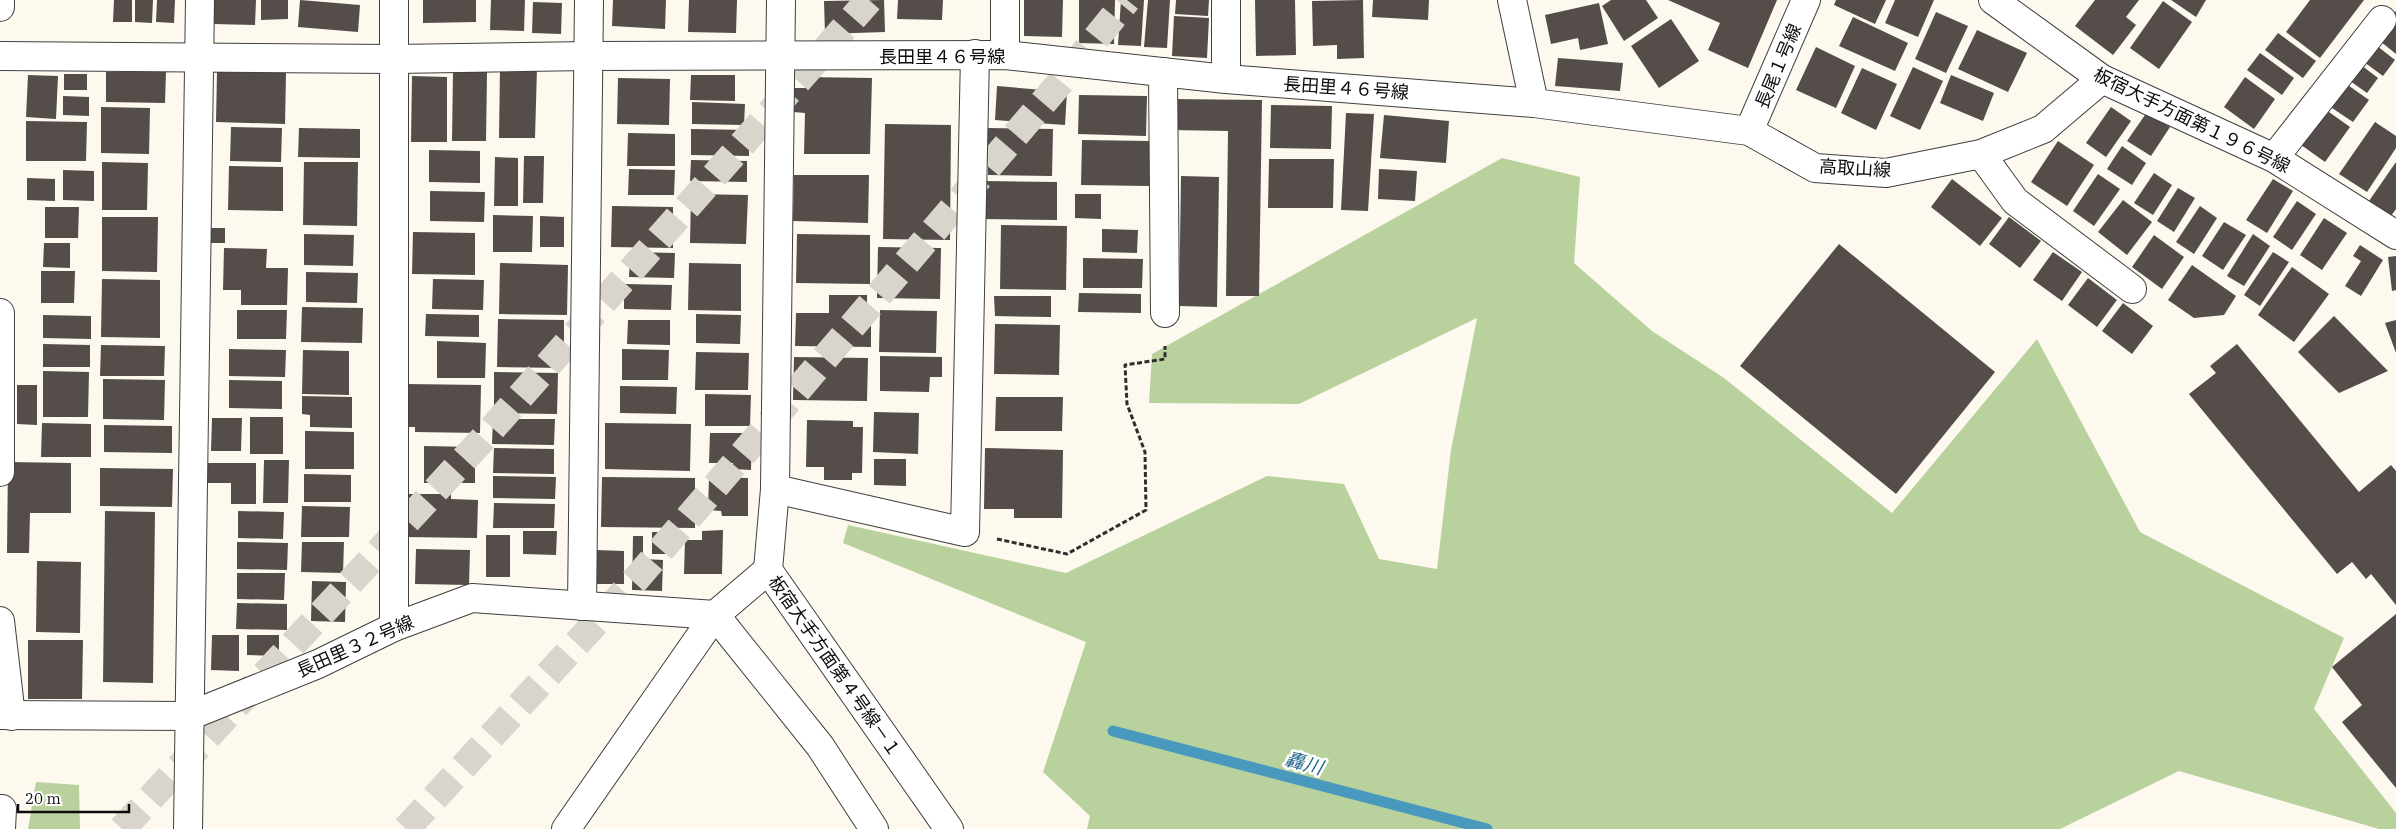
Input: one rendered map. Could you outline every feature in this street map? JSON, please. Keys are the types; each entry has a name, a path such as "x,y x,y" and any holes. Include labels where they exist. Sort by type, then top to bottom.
{"street":[{"path":"0,0 0,7"},
{"path":"188,829 200,0"},
{"path":"394,0 394,627"},
{"path":"582,606 589,0"},
{"path":"781,0 775,489 965,532 974,54"},
{"path":"1004,0 1005,55"},
{"path":"1226,0 1226,79"},
{"path":"1512,0 1534,103"},
{"name":"長尾１号線","path":"1749,131 1806,0"},
{"name":"板宿大手方面第１９６号線","path":"1996,1 2102,79 2274,158 2395,235"},
{"path":"2274,158 2382,20"},
{"name":"長田里４６号線","path":"0,56 394,59 974,54 1005,55 1226,79 1534,103"},
{"path":"1163,72 1164,313"},
{"name":"高取山線","path":"1534,103 1749,131 1815,168 1886,174 1981,154 2043,129 2102,79"},
{"path":"1981,154 2014,201 2132,289"},
{"path":"0,313 0,472"},
{"name":"板宿大手方面第４号線－１","path":"775,489 768,570 949,829"},
{"path":"566,829 715,615 768,570"},
{"name":"長田里３２号線","path":"5,716 189,716 318,664 394,627 472,598 715,615"},
{"path":"715,615 820,746 874,829"},
{"path":"0,621 5,716"},
{"path":"0,809 2,810 1,829"}],"path":[{"path":"965,532 1067,554 1146,510 1145,452 1127,404 1125,365 1165,359 1164,313"}],"green space":[{"path":"1502,158 1580,177 1574,263 1652,331 1724,378 1892,513 2037,339 2140,532 2344,638 2314,709 2396,813 2396,829 2379,829 2179,771 2060,829 1087,829 1090,816 1043,772 1086,642 843,543 848,525 1066,573 1267,476 1344,484 1379,559 1437,569 1451,450 1477,318 1299,404 1149,403 1152,354"},
{"path":"36,782 79,785 80,829 28,829"}],"building":[{"path":"114,0 132,0 132,22 113,22"},
{"path":"135,0 153,0 152,23 135,22"},
{"path":"157,0 175,0 174,23 156,22"},
{"path":"213,0 256,0 255,25 213,24"},
{"path":"261,0 288,0 288,19 261,20"},
{"path":"300,0 360,5 358,32 298,27"},
{"path":"423,0 476,0 476,22 423,23"},
{"path":"491,0 525,0 524,31 490,30"},
{"path":"613,0 666,0 665,29 612,26"},
{"path":"689,0 737,0 736,33 688,32"},
{"path":"884,0 885,32 825,34 824,1"},
{"path":"898,0 943,0 942,20 897,19"},
{"path":"1024,0 1063,0 1062,37 1024,36"},
{"path":"1079,0 1115,0 1114,44 1079,43"},
{"path":"1121,0 1144,0 1141,46 1118,45"},
{"path":"1148,0 1170,0 1167,48 1144,47"},
{"path":"1176,0 1209,0 1208,16 1175,14"},
{"path":"1255,0 1295,0 1296,55 1256,56"},
{"path":"1363,0 1364,58 1337,59 1337,45 1313,46 1312,1"},
{"path":"1373,0 1429,0 1428,20 1372,17"},
{"path":"1611,0 1646,0 1658,18 1624,41 1602,6"},
{"path":"1668,0 1777,0 1748,68 1708,50 1720,23"},
{"path":"1836,0 1886,0 1875,24 1834,5"},
{"path":"1895,0 1934,0 1918,37 1885,23"},
{"path":"2095,0 2139,0 2126,17 2136,25 2113,55 2075,26"},
{"path":"2171,0 2206,0 2196,17"},
{"path":"2310,0 2364,0 2320,58 2286,32"},
{"path":"2163,1 2192,22 2159,69 2130,48"},
{"path":"533,2 562,3 561,34 532,33"},
{"path":"1599,3 1608,44 1580,50 1578,38 1551,44 1545,15"},
{"path":"2396,11 2396,54 2375,37"},
{"path":"1936,12 1968,26 1946,73 1915,59"},
{"path":"1174,16 1209,18 1207,58 1172,56"},
{"path":"1853,17 1908,43 1895,71 1839,46"},
{"path":"1671,19 1699,61 1659,88 1631,46"},
{"path":"1977,30 2027,53 2008,92 1958,69"},
{"path":"2278,33 2316,61 2303,78 2265,50"},
{"path":"2372,42 2395,60 2383,76 2360,59"},
{"path":"1816,47 1855,66 1836,108 1796,90"},
{"path":"2260,53 2294,78 2282,95 2247,70"},
{"path":"1558,58 1623,63 1620,91 1555,86"},
{"path":"2357,62 2378,78 2367,93 2346,78"},
{"path":"1913,67 1943,81 1920,130 1890,116"},
{"path":"500,68 537,68 535,138 499,138"},
{"path":"1862,68 1897,84 1876,130 1841,113"},
{"path":"453,71 487,72 486,141 452,141"},
{"path":"106,72 166,72 165,103 106,102"},
{"path":"217,72 286,73 285,124 216,122"},
{"path":"64,74 87,74 87,90 64,90"},
{"path":"28,75 58,76 56,119 26,117"},
{"path":"691,75 735,75 735,101 690,100"},
{"path":"1951,75 1994,93 1983,121 1940,103"},
{"path":"412,76 447,77 447,142 411,142"},
{"path":"805,77 872,78 870,154 804,154 805,113 793,112 793,88 805,88"},
{"path":"2245,77 2275,99 2254,129 2224,107"},
{"path":"618,78 670,79 669,125 617,124"},
{"path":"2345,83 2369,100 2353,122 2329,106"},
{"path":"997,86 1067,92 1065,125 995,120"},
{"path":"1079,95 1147,96 1146,136 1078,134"},
{"path":"63,96 89,97 89,116 63,115"},
{"path":"1172,99 1262,100 1259,296 1226,296 1228,131 1171,130"},
{"path":"692,102 745,104 744,125 692,124"},
{"path":"1271,105 1332,106 1331,149 1270,148"},
{"path":"101,107 150,108 149,154 101,153"},
{"path":"2111,107 2131,121 2106,157 2086,143"},
{"path":"2322,107 2350,127 2325,162 2297,142"},
{"path":"2147,112 2170,127 2151,156 2127,141"},
{"path":"1346,113 1374,114 1368,211 1341,210"},
{"path":"1384,115 1449,121 1446,163 1380,158"},
{"path":"26,121 87,122 86,161 26,161"},
{"path":"2375,122 2396,136 2396,148 2367,192 2339,174"},
{"path":"885,124 951,125 950,240 883,239"},
{"path":"231,127 282,128 281,162 230,161"},
{"path":"299,128 360,129 360,158 298,157"},
{"path":"988,128 1053,129 1052,176 988,175"},
{"path":"691,129 749,130 749,156 691,155"},
{"path":"628,133 675,134 675,166 627,166"},
{"path":"1082,140 1149,141 1149,186 1081,185"},
{"path":"2058,141 2094,165 2067,206 2031,182"},
{"path":"2122,146 2146,163 2132,185 2107,169"},
{"path":"429,150 480,151 480,183 429,182"},
{"path":"524,156 544,156 543,203 523,203"},
{"path":"495,157 518,158 518,206 494,206"},
{"path":"1269,159 1334,159 1333,208 1268,208"},
{"path":"691,160 747,161 747,182 690,181"},
{"path":"102,162 148,163 147,210 102,210"},
{"path":"304,162 358,162 357,226 303,225"},
{"path":"2396,162 2396,209 2391,216 2369,201"},
{"path":"229,166 283,167 283,211 228,210"},
{"path":"629,169 675,170 674,195 628,195"},
{"path":"1379,169 1417,171 1415,201 1378,199"},
{"path":"63,170 94,171 94,201 63,200"},
{"path":"2154,173 2172,185 2153,215 2134,203"},
{"path":"2098,174 2120,189 2094,226 2073,211"},
{"path":"794,175 869,175 868,223 793,221"},
{"path":"1181,176 1219,177 1217,307 1179,306"},
{"path":"27,178 55,179 55,201 27,200"},
{"path":"1952,179 2002,218 1980,246 1931,207"},
{"path":"2273,179 2293,191 2267,233 2246,220"},
{"path":"984,181 1057,182 1057,220 983,219"},
{"path":"2178,188 2195,198 2174,232 2157,221"},
{"path":"430,191 485,192 484,222 430,221"},
{"path":"691,194 748,195 746,244 690,243"},
{"path":"1075,194 1101,194 1101,219 1075,218"},
{"path":"2123,200 2152,222 2127,255 2098,232"},
{"path":"2297,201 2316,214 2292,250 2273,237"},
{"path":"612,206 673,207 673,248 611,247"},
{"path":"2200,206 2217,218 2194,254 2176,242"},
{"path":"45,207 79,207 78,238 45,238"},
{"path":"493,215 533,216 532,252 493,252"},
{"path":"540,216 564,217 564,247 540,247"},
{"path":"102,217 158,217 157,272 102,271"},
{"path":"2009,217 2041,241 2020,268 1989,244"},
{"path":"2324,218 2347,233 2322,270 2300,255"},
{"path":"2224,222 2246,235 2223,270 2202,256"},
{"path":"1001,225 1067,226 1066,290 1000,289"},
{"path":"209,228 225,228 225,243 209,243"},
{"path":"1102,229 1138,230 1137,253 1102,252"},
{"path":"413,232 475,233 475,275 412,274"},
{"path":"304,234 354,235 353,266 304,265"},
{"path":"797,234 870,235 870,284 796,283"},
{"path":"2253,234 2270,246 2244,286 2227,276"},
{"path":"2154,235 2184,257 2162,289 2132,267"},
{"path":"44,243 70,243 70,268 43,267"},
{"path":"1839,244 1995,372 1896,494 1740,366"},
{"path":"2360,245 2383,260 2361,296 2345,286 2361,261 2353,256"},
{"path":"878,247 941,248 940,299 877,298"},
{"path":"224,248 267,249 266,268 288,268 287,305 241,305 241,290 223,290"},
{"path":"630,252 675,253 674,278 629,277"},
{"path":"2053,252 2082,272 2062,301 2033,280"},
{"path":"2273,252 2289,262 2260,306 2244,295"},
{"path":"2396,256 2396,290 2392,291 2388,257"},
{"path":"1083,258 1143,259 1142,288 1083,288"},
{"path":"500,263 568,265 567,315 499,314"},
{"path":"689,263 741,264 741,311 688,310"},
{"path":"2192,265 2236,296 2224,315 2194,318 2168,300"},
{"path":"2292,267 2329,294 2294,342 2258,315"},
{"path":"41,271 75,271 74,303 41,303"},
{"path":"306,272 358,273 357,303 306,302"},
{"path":"2088,278 2117,300 2097,327 2068,305"},
{"path":"102,279 160,280 160,338 101,337"},
{"path":"433,279 484,280 483,310 432,309"},
{"path":"624,284 672,285 671,310 624,309"},
{"path":"1079,293 1141,294 1141,313 1078,312"},
{"path":"829,295 867,295 867,313 871,314 871,347 795,346 796,313 829,313"},
{"path":"994,296 1051,296 1051,317 995,316"},
{"path":"2123,303 2153,326 2132,354 2102,331"},
{"path":"302,307 363,308 362,343 301,342"},
{"path":"237,310 287,310 286,339 237,339"},
{"path":"880,310 937,311 936,353 879,352"},
{"path":"426,314 479,315 479,337 425,336"},
{"path":"696,314 741,315 740,344 696,343"},
{"path":"43,315 91,316 91,339 43,338"},
{"path":"2334,316 2388,371 2339,393 2298,352"},
{"path":"498,319 564,320 564,368 497,367"},
{"path":"628,320 670,320 670,345 627,344"},
{"path":"2396,320 2396,353 2385,323"},
{"path":"995,324 1060,325 1059,375 994,374"},
{"path":"437,341 486,343 485,378 437,378"},
{"path":"43,344 90,345 90,367 43,367"},
{"path":"2237,344 2359,492 2391,465 2396,471 2396,605 2371,574 2366,579 2352,562 2337,574 2189,394 2216,373 2210,366"},
{"path":"101,345 165,346 164,376 100,376"},
{"path":"229,349 286,350 285,377 229,376"},
{"path":"622,349 669,350 668,380 622,380"},
{"path":"303,350 349,351 349,395 302,394"},
{"path":"696,352 749,353 748,390 695,390"},
{"path":"880,356 942,357 942,377 930,377 929,392 880,391"},
{"path":"794,357 868,358 867,401 793,400"},
{"path":"43,371 89,372 88,417 43,417"},
{"path":"494,372 558,373 557,414 494,413"},
{"path":"103,379 165,380 164,420 103,419"},
{"path":"229,380 282,381 282,409 229,408"},
{"path":"406,384 481,385 480,433 415,432 415,427 405,427"},
{"path":"17,385 37,385 37,425 17,424"},
{"path":"620,386 677,387 676,414 620,413"},
{"path":"705,394 751,395 750,426 705,426"},
{"path":"302,396 352,397 352,428 310,427 310,415 302,414"},
{"path":"996,397 1063,397 1062,431 995,431"},
{"path":"874,412 919,413 918,454 873,452"},
{"path":"250,417 283,417 283,454 250,454"},
{"path":"212,418 242,418 241,451 211,451"},
{"path":"493,419 555,419 554,445 492,444"},
{"path":"807,420 853,421 853,427 863,427 862,473 852,473 852,480 824,480 824,467 806,467"},
{"path":"42,423 91,424 91,457 41,457"},
{"path":"605,423 691,424 690,471 605,469"},
{"path":"104,425 172,426 172,453 104,452"},
{"path":"305,431 354,432 354,469 305,469"},
{"path":"710,433 752,433 751,470 733,469 733,463 709,463"},
{"path":"424,446 475,447 475,483 424,483"},
{"path":"494,448 554,449 554,474 493,473"},
{"path":"985,448 1063,450 1062,518 1014,518 1014,509 984,509"},
{"path":"874,459 906,459 906,486 874,485"},
{"path":"264,460 289,460 288,503 263,503"},
{"path":"8,462 71,463 71,513 30,513 29,553 7,553"},
{"path":"208,463 256,463 256,504 231,504 231,483 208,483"},
{"path":"100,468 173,469 172,507 100,506"},
{"path":"304,474 351,475 351,502 304,502"},
{"path":"493,476 556,477 555,499 493,498"},
{"path":"602,477 695,478 695,528 601,527"},
{"path":"709,477 748,478 748,516 722,516 721,511 708,510"},
{"path":"406,494 451,494 451,499 478,500 477,538 405,537"},
{"path":"494,503 555,504 554,528 493,528"},
{"path":"302,506 350,507 349,537 301,537"},
{"path":"105,511 155,512 153,683 103,682"},
{"path":"238,511 284,512 283,539 238,538"},
{"path":"723,530 722,574 684,574 685,540 702,540 702,531"},
{"path":"523,531 557,531 556,555 523,554"},
{"path":"652,532 676,532 676,554 652,554"},
{"path":"486,535 510,535 510,577 486,577"},
{"path":"633,536 643,536 643,559 663,560 662,591 632,590"},
{"path":"237,542 288,543 287,570 237,569"},
{"path":"302,542 344,542 343,573 301,572"},
{"path":"416,549 470,550 469,585 415,584"},
{"path":"596,550 624,551 624,584 595,584"},
{"path":"37,561 81,562 80,633 36,632"},
{"path":"237,573 285,573 284,600 237,599"},
{"path":"312,581 346,582 345,622 311,621"},
{"path":"237,603 287,604 287,630 236,629"},
{"path":"2396,614 2396,788 2342,722 2362,705 2332,667"},
{"path":"212,635 239,635 239,671 211,670"},
{"path":"247,635 279,635 279,656 247,655"},
{"path":"28,640 83,640 82,699 28,699"}],"waterway":[{"name":"轟川","path":"1113,731 1487,829"}],"tunnel":[{"path":"122,829 482,440 869,0"},
{"path":"406,829 637,578 1059,84 1127,0"}]}
